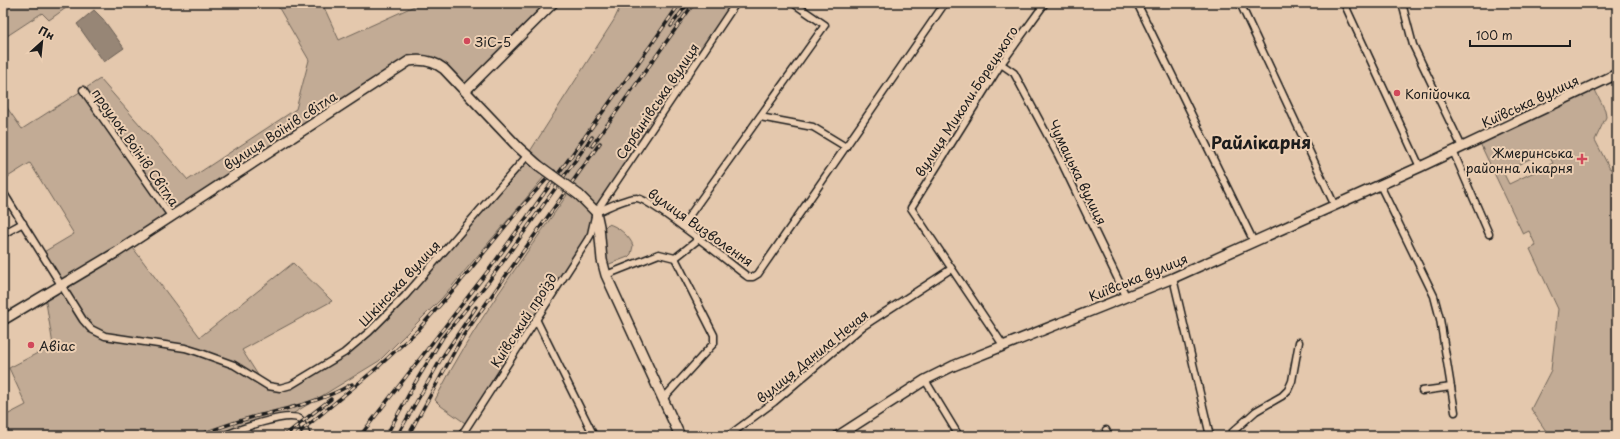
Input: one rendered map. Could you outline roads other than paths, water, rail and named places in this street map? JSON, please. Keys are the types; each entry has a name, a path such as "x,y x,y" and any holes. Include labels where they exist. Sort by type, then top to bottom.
{"street":[{"path":"553,3 466,90 527,156 579,195 596,212 600,226 602,260 606,275 680,436"},
{"name":"Сербинівська вулиця","path":"596,212 736,3"},
{"path":"682,226 825,25 793,3"},
{"name":"вулиця Визволення","path":"596,212 637,198 645,201 682,226 748,277 754,277 758,274 945,3"},
{"name":"вулиця Миколи Борецького","path":"951,269 913,213 911,208 912,205 1001,64 1045,3"},
{"path":"1137,3 1254,242"},
{"path":"1240,3 1335,206"},
{"path":"1344,3 1420,167"},
{"path":"1402,3 1413,45 1457,149 1489,234"},
{"name":"вулиця Воїнів світла","path":"3,320 62,286 409,61 427,60 439,65 466,90"},
{"name":"Чумацька вулиця","path":"1001,64 1014,73 1058,154 1126,296"},
{"name":"Київська вулиця","path":"838,436 925,380 953,366 1002,345 1173,278 1420,167 1617,74"},
{"name":"проулок Воїнів Світла","path":"83,90 171,216"},
{"path":"760,117 814,127 846,147"},
{"name":"Шкінська вулиця","path":"3,192 83,320 91,329 112,338 185,348 198,352 234,365 263,383 274,388 280,388 295,384 344,353 369,332 414,286 527,156"},
{"path":"1380,185 1434,296 1440,320 1455,412"},
{"name":"Київський проїзд","path":"461,436 587,241 591,234 596,212"},
{"path":"3,234 23,223"},
{"path":"675,258 699,240"},
{"path":"606,275 659,254 675,258 714,335 714,343 663,399"},
{"path":"951,269 1002,345"},
{"name":"вулиця Данила Нечая","path":"728,436 778,399 862,327 951,269"},
{"path":"1173,278 1210,436"},
{"path":"536,319 594,436"},
{"path":"1228,436 1256,411 1282,396 1288,390 1292,381 1299,342"},
{"path":"925,380 959,436"},
{"path":"1422,391 1451,387"},
{"path":"223,436 243,428 289,416 300,419 307,436"}],"railway":[{"path":"360,436 491,267 680,3"},
{"path":"671,26 688,3"},
{"path":"592,146 694,3"},
{"path":"386,436 415,383 443,337 489,281 592,137"},
{"path":"408,436 463,336 600,143"},
{"path":"295,436 378,367 418,330 460,282 522,206 554,171"},
{"path":"397,436 441,359 476,307"},
{"path":"197,436 245,419 319,399 352,384"},
{"path":"284,436 331,399"}],"place":[{"name":"ЗіС-5","path":"467,41"},
{"name":"Копійочка","path":"1397,93"},
{"name":"Жмеринська районна лікарня","path":"1582,159"},
{"name":"Авіас","path":"31,345"}],"district":[{"name":"Райлікарня","path":"1261,142"}]}
